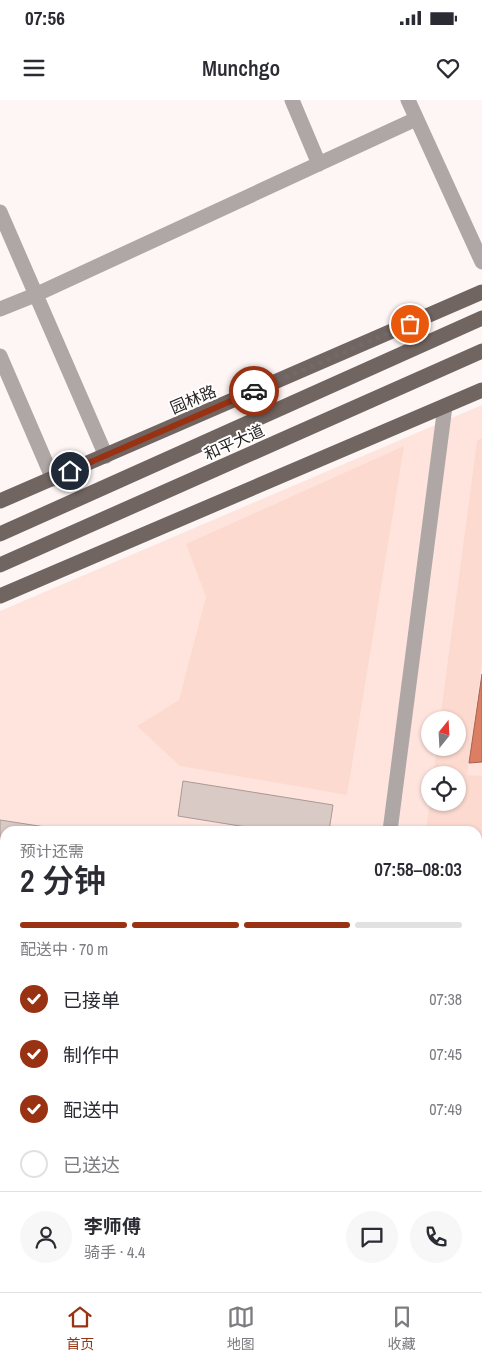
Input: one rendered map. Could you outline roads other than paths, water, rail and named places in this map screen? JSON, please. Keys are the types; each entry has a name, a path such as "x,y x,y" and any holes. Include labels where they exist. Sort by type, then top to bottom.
{"main road":[{"name":"园林路","path":"0,501 482,292"},
{"name":"和平大道","path":"0,534 479,319"},
{"name":"和平大道","path":"0,565 482,351"},
{"path":"0,596 482,390"}],"street":[{"path":"292,100 319,164"},
{"path":"408,100 482,262"},
{"path":"0,309 35,295 416,119"},
{"path":"0,212 106,456"},
{"path":"0,356 52,479"},
{"path":"391,826 445,406"}]}
